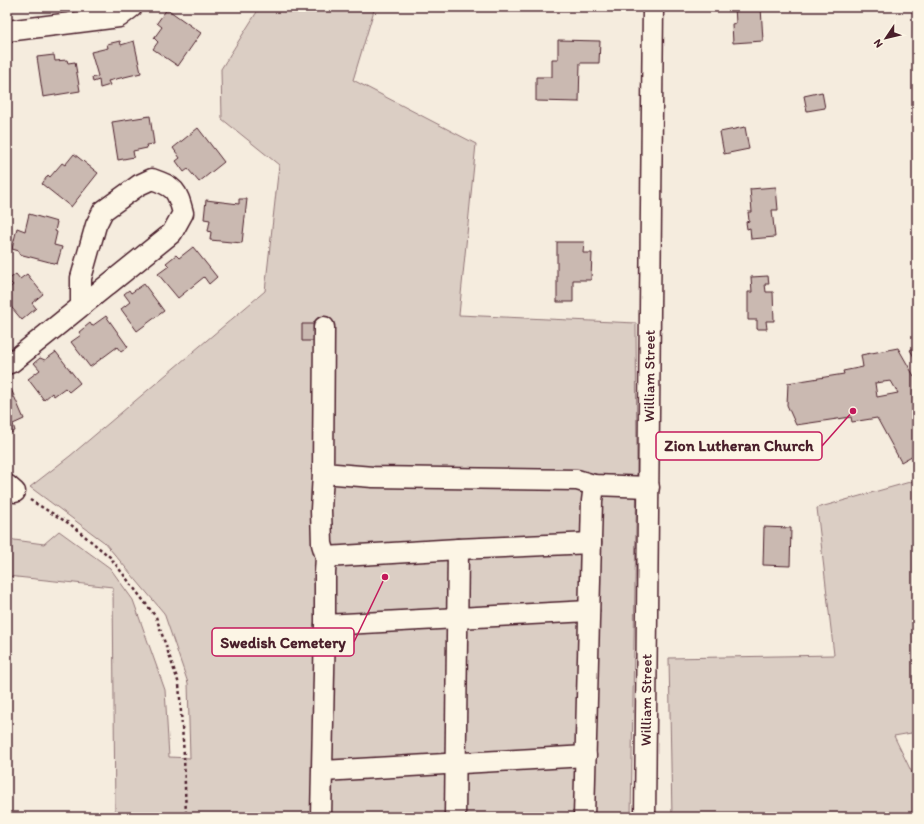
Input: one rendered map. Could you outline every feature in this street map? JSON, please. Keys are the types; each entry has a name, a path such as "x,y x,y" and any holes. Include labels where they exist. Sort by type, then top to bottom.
{"street":[{"path":"7,32 93,14 119,17 132,7"},
{"name":"William Street","path":"645,817 653,7"},
{"path":"7,364 12,362 172,233 183,212 178,194 167,184 152,179 139,185 103,211 96,225 81,278 81,306"},
{"path":"321,817 326,557 322,544 321,510 323,472 324,327"},
{"path":"323,472 373,477 577,480 594,485 648,486"},
{"path":"584,817 592,501 594,485"},
{"path":"326,557 591,543"},
{"path":"455,817 458,549"},
{"path":"325,625 589,610"},
{"path":"323,771 586,756"}],"path":[{"path":"11,488 70,524 110,557 156,617 179,684 184,755 186,817"}],"shaded area":[{"path":"260,7 375,7 353,80 476,144 459,315 636,323 637,467 631,817 115,817 113,587 7,576 7,539 44,544 59,531 110,568 133,600 165,690 169,757 190,758 188,683 164,613 104,542 30,487 70,456 265,291 279,165 222,119 221,69"},
{"path":"917,480 917,732 894,736 913,775 917,776 917,817 672,817 669,658 834,655 817,508"}],"building":[{"path":"735,7 761,7 763,41 733,43 732,24 736,23"},
{"path":"167,9 201,33 178,66 153,49 158,42 154,38 162,27 157,23"},
{"path":"558,40 600,41 599,63 580,63 579,102 536,101 536,77 552,77 552,59 558,59"},
{"path":"120,41 121,45 134,41 141,73 108,81 110,85 100,88 99,80 93,82 92,78 98,76 91,52 108,48 107,44"},
{"path":"54,55 55,61 67,60 68,63 75,62 80,91 43,97 37,57"},
{"path":"822,92 825,108 807,111 804,96"},
{"path":"150,116 154,144 146,145 147,148 133,151 134,157 118,160 112,122"},
{"path":"745,127 749,149 724,154 720,132"},
{"path":"198,128 224,162 199,182 188,169 184,172 176,161 180,158 173,148"},
{"path":"74,154 98,173 71,207 42,184 48,175 50,177 62,163 65,165"},
{"path":"776,187 778,210 772,210 775,237 751,239 750,228 747,229 746,222 749,221 748,212 752,212 750,189"},
{"path":"239,199 247,199 242,243 210,240 211,232 208,231 210,220 204,219 206,200 239,204"},
{"path":"29,214 57,222 55,231 57,232 54,245 62,247 57,264 19,254 19,251 12,249 17,228 25,231"},
{"path":"557,242 584,242 583,253 592,253 591,280 573,280 573,302 557,302"},
{"path":"193,247 217,277 209,284 204,277 178,298 158,274 169,266 166,263 176,255 179,258"},
{"path":"16,274 20,279 27,274 43,294 32,303 36,308 22,320 7,302 7,290 13,285 8,280"},
{"path":"768,276 769,284 765,284 766,292 773,292 774,321 766,321 767,329 757,329 757,320 748,320 748,292 752,292 751,277"},
{"path":"144,284 164,311 137,331 121,309 130,302 124,294 129,290 131,293"},
{"path":"106,316 128,347 121,352 117,347 90,367 71,342 81,335 79,332 90,323 92,326"},
{"path":"302,324 319,324 319,341 302,341"},
{"path":"917,346 917,362 910,350"},
{"path":"898,348 914,376 917,375 917,453 901,462 877,418 852,422 851,417 796,425 787,405 788,383 844,374 843,371 863,367 861,355","holes":["891,381 898,393 877,397 875,383"]},
{"path":"56,352 80,383 69,392 65,388 54,396 52,393 44,400 28,379 40,370 34,363 40,358 45,360"},
{"path":"11,389 24,419 13,424 15,431 7,434 7,391"},
{"path":"764,527 791,528 790,566 763,565"}],"place":[{"name":"Zion Lutheran Church","path":"853,411"},
{"name":"Swedish Cemetery","path":"385,577"}]}
